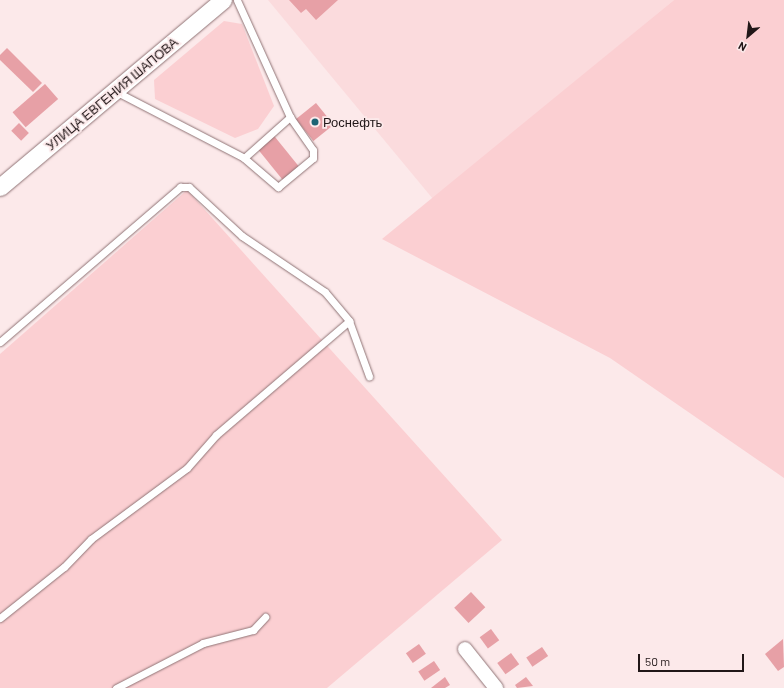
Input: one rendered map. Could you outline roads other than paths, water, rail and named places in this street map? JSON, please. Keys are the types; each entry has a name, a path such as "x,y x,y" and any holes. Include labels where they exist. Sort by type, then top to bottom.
{"street":[{"name":"УЛИЦА ЕВГЕНИЯ ШАПОВА","path":"0,187 223,0"},
{"path":"466,648 496,688"}],"lane":[{"path":"115,91 244,158 278,187 313,158 313,150 290,117 237,0"},
{"path":"244,158 290,117"},
{"path":"0,342 180,187 189,187 200,194 242,236 325,292 349,321 369,376"},
{"path":"0,618 64,567 92,539 187,468 216,435 349,321"},
{"path":"116,688 203,643 253,630 265,617"}],"place":[{"name":"Роснефть","path":"315,122"}]}
